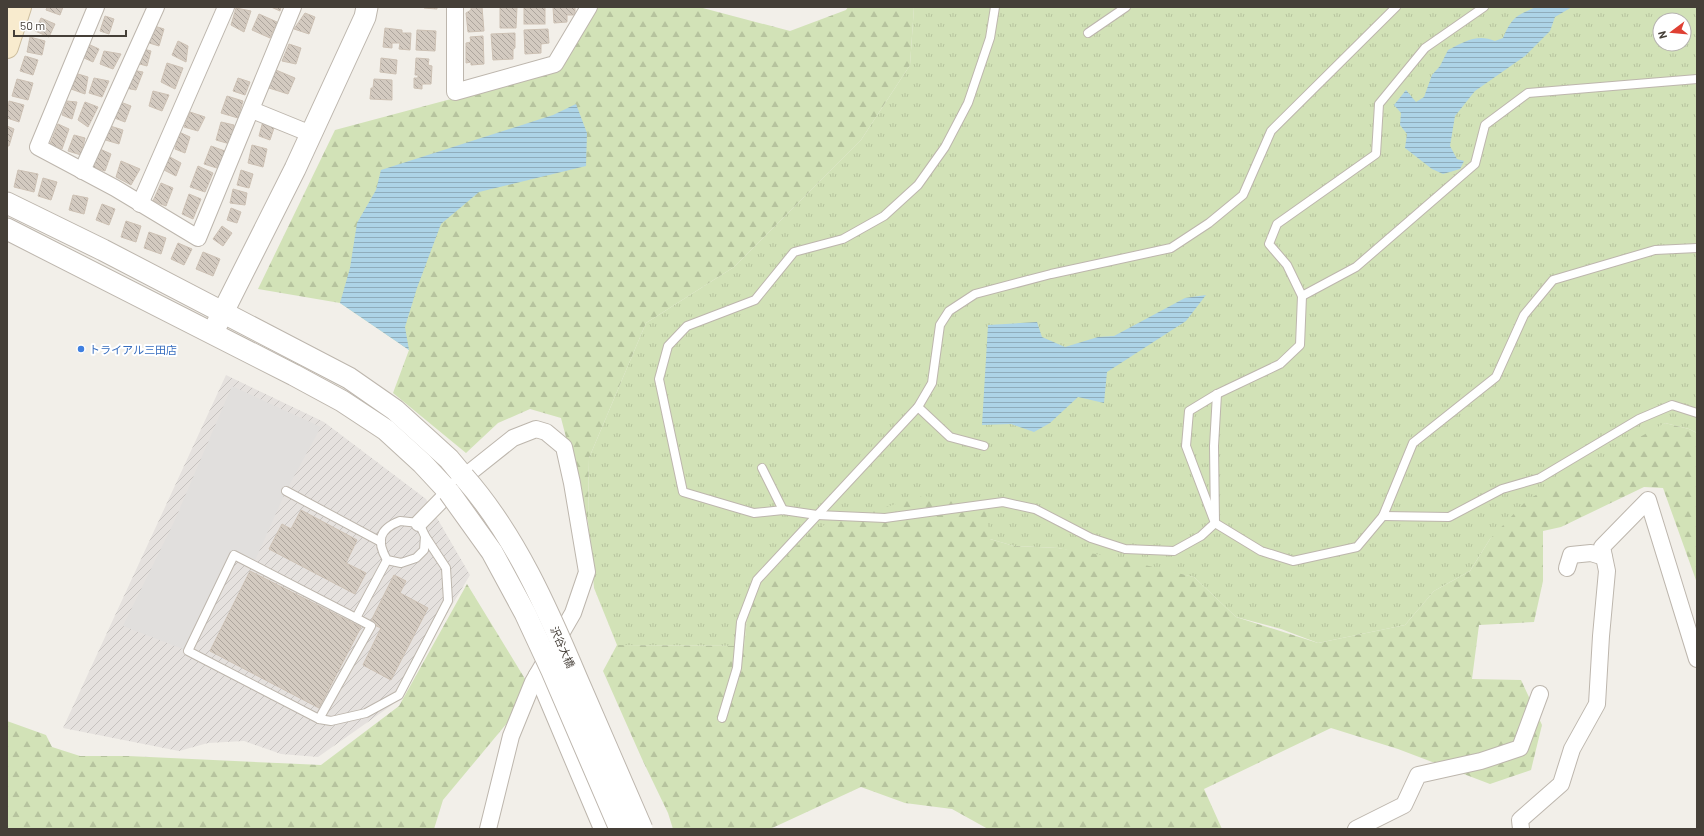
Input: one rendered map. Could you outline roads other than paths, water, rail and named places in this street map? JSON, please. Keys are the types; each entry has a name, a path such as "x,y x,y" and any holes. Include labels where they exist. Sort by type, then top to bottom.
{"main road":[{"path":"7,47 20,7"}],"street":[{"path":"96,7 38,147 115,188 198,238 252,110 293,7"},
{"path":"82,171 156,7"},
{"path":"140,204 226,7"},
{"path":"212,333 311,134 365,17 367,7"},
{"path":"455,7 455,92 555,64 589,7"},
{"path":"252,110 311,134"},
{"name":"沢谷大橋","path":"7,203 223,312 349,378 395,410 449,459 478,492 518,552 564,649 642,829"},
{"name":"沢谷大橋","path":"7,229 84,270 212,333 342,401 380,426 422,463 449,492 492,552 525,613 552,671 620,829"},
{"path":"422,529 449,492 464,476 513,438 536,429 546,432 564,447 572,483 586,572 573,613 537,675 511,736 488,829"},
{"path":"1521,829 1520,820 1561,784 1572,749 1597,704 1607,571 1602,547 1648,500 1697,659"},
{"path":"1567,568 1571,555 1591,553 1604,557"},
{"path":"537,675 602,829"},
{"path":"1356,829 1404,805 1418,775 1481,761 1520,748 1540,694"}],"lane":[{"path":"996,7 990,38 968,103 945,147 918,185 884,216 843,239 794,252 755,300 687,326 668,346 659,379 683,492 754,513 783,510 817,515 885,518 1003,502 1035,509 1091,538 1125,549 1174,550 1201,536 1215,523 1214,446 1216,394"},
{"path":"1088,33 1126,7"},
{"path":"722,718 737,668 741,622 757,580 918,407 932,382 940,325 949,311 975,294 1051,274 1171,248 1208,223 1243,195 1271,131 1396,7"},
{"path":"1484,7 1425,48 1379,104 1376,154 1277,224 1269,244 1287,265 1302,296 1300,345 1280,364 1216,394 1189,411 1186,446 1215,523 1261,551 1293,561 1357,547 1383,516 1413,443 1496,377 1524,315 1553,280 1655,250 1697,248"},
{"path":"1302,296 1356,266 1464,174 1475,164 1485,125 1528,93 1697,80"},
{"path":"1383,516 1449,517 1502,489 1540,478 1639,419 1672,405 1697,413"},
{"path":"918,407 950,436 984,446"},
{"path":"762,468 783,510"},
{"path":"286,491 381,542"},
{"path":"319,719 371,626 234,555 188,651 319,719 331,721 366,713 398,695 448,601 446,568 422,529 400,521 390,524 382,535 381,549 387,560 401,563 416,558 424,550 422,529"},
{"path":"356,618 387,560"}],"water":[{"path":"1536,7 1572,7 1555,17 1550,31 1525,56 1475,91 1455,116 1450,146 1457,159 1464,161 1460,169 1443,174 1432,169 1405,148 1407,134 1400,125 1401,113 1394,105 1406,90 1416,102 1424,97 1432,75 1440,66 1448,50 1459,44 1477,38 1495,41 1503,38 1515,18"},
{"path":"576,104 587,133 586,166 479,192 441,224 417,288 405,327 409,350 340,303 350,268 357,223 376,190 381,170 553,115"},
{"path":"1206,295 1186,321 1107,372 1104,403 1078,397 1050,423 1034,432 1011,424 982,425 988,325 1037,322 1042,337 1065,347 1098,337 1114,336 1185,298"}],"place":[{"name":"トライアル三田店","path":"81,349"}]}
